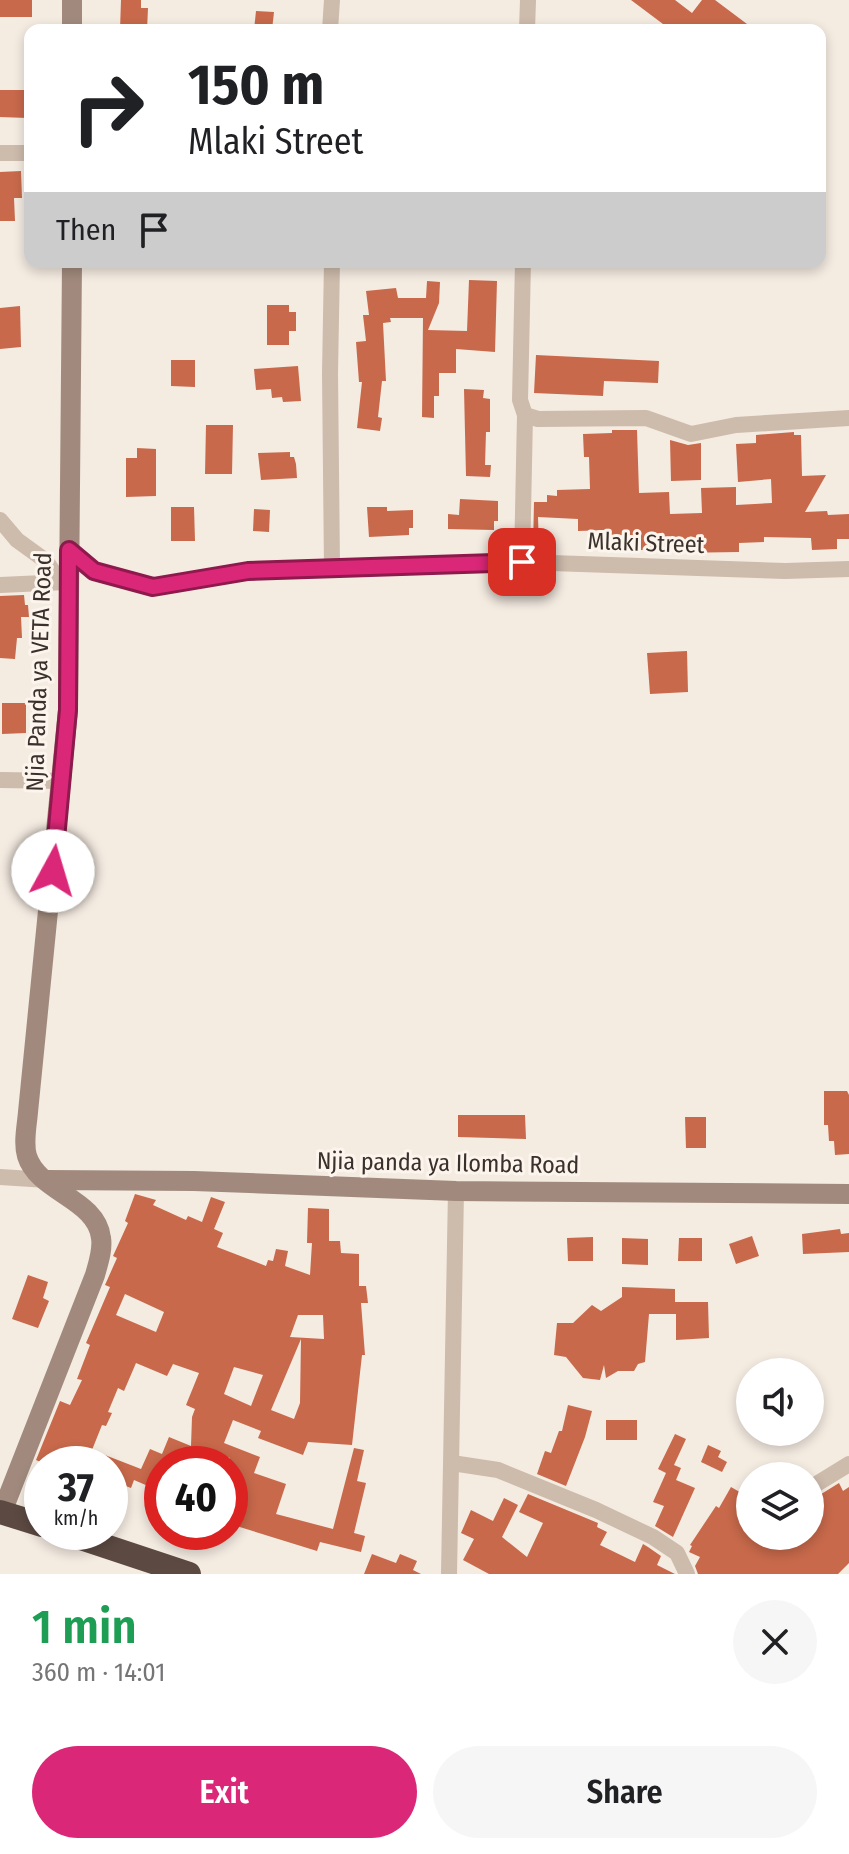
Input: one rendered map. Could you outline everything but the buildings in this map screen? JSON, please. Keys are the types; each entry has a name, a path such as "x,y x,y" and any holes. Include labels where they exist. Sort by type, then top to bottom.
{"highway":[{"path":"1,1512 24,1519"},
{"path":"117,1550 189,1574"}],"street":[{"path":"72,0 72,24"},
{"path":"330,24 332,0"},
{"path":"527,24 528,0"},
{"path":"0,153 24,153"},
{"name":"Njia Panda ya VETA Road","path":"1,1512 95,1275 102,1241 100,1232 86,1211 47,1180 28,1158 28,1112 68,710 65,582 69,550 72,268"},
{"path":"332,268 332,568"},
{"path":"522,562 525,415 520,400 523,268"},
{"path":"525,415 538,419 646,418 691,434 736,425 849,418"},
{"path":"0,520 17,540 46,561 65,582"},
{"name":"Mlaki Street","path":"69,550 94,571 144,586 162,586 248,571 522,562 785,571 849,569"},
{"path":"0,585 65,582"},
{"path":"0,780 63,781"},
{"path":"0,1177 47,1180"},
{"name":"Njia panda ya Ilomba Road","path":"47,1180 194,1181 456,1191 849,1194"},
{"path":"449,1574 456,1191"},
{"path":"452,1463 498,1470 610,1516 653,1537 677,1553 687,1574"},
{"path":"824,1479 849,1464"}],"route":[{"path":"53,871 68,710 69,550 103,575 153,587 248,571 522,562"}]}
